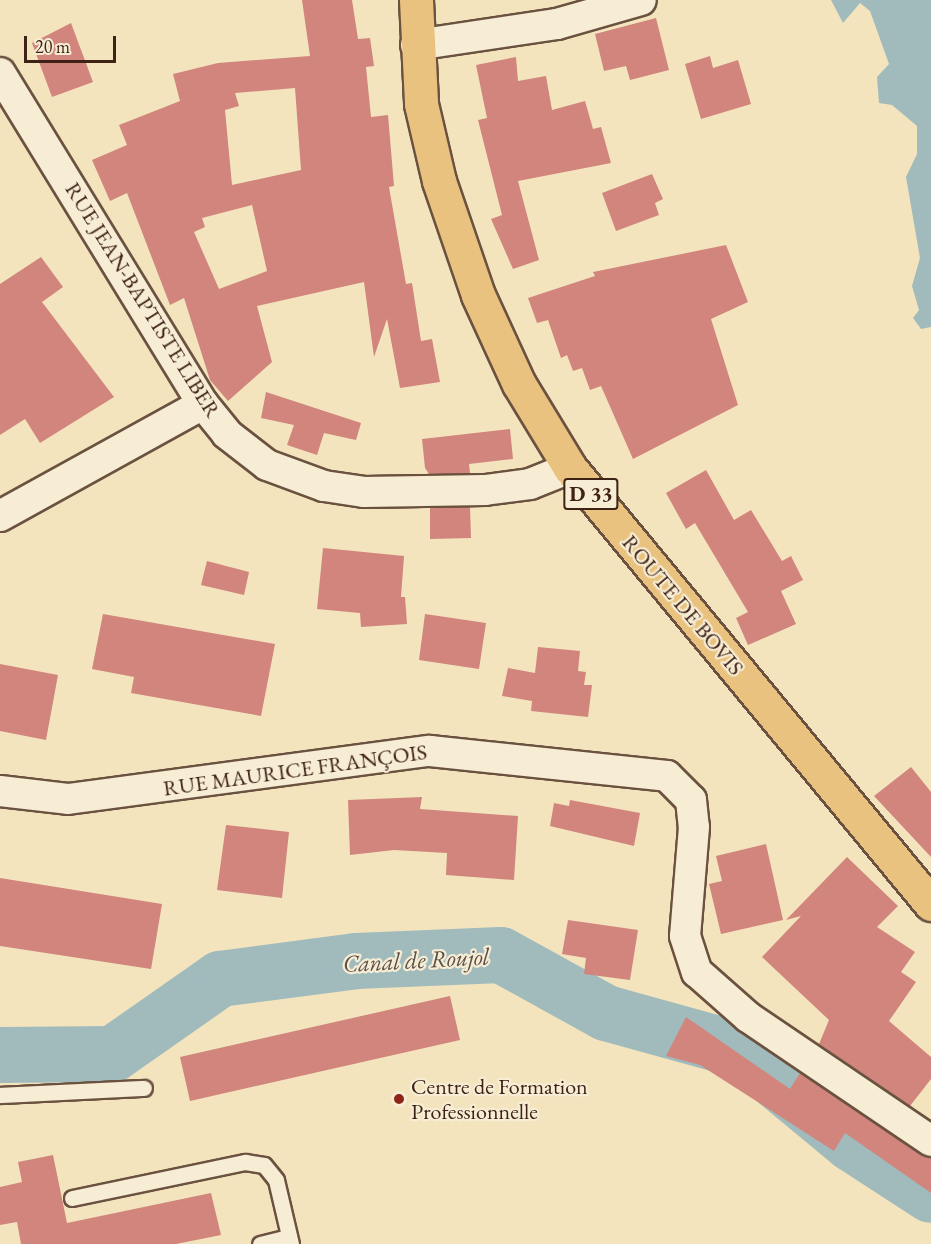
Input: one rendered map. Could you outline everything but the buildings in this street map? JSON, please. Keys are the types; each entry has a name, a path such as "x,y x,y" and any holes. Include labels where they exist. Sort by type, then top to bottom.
{"main road":[{"name":"ROUTE DE BOVIS","path":"416,0 416,45 421,104 439,181 478,294 519,384 570,468 931,904"}],"street":[{"path":"416,45 557,24 641,0"},
{"name":"RUE JEAN-BAPTISTE LIBER","path":"0,73 203,404 227,434 267,465 324,486 364,492 485,490 530,484 570,468"},
{"path":"0,516 203,404"},
{"name":"RUE MAURICE FRANÇOIS","path":"0,791 68,800 430,751 667,776 691,800 694,827 685,936 697,972 748,1017 931,1141"}],"lane":[{"path":"0,1095 144,1088"},
{"path":"72,1198 245,1162 264,1166 276,1180 290,1241 260,1244"}],"water":[{"path":"831,0 931,0 931,327 921,329 913,318 919,310 912,286 920,258 906,177 917,154 917,126 892,105 879,103 877,77 889,64 870,11 860,3 843,23"}],"waterway":[{"name":"Canal de Roujol","path":"0,1055 113,1054 220,979 356,961 501,955 606,1013 739,1050 851,1143 931,1195"}],"place":[{"name":"Centre de Formation Professionnelle","path":"399,1099"}]}
